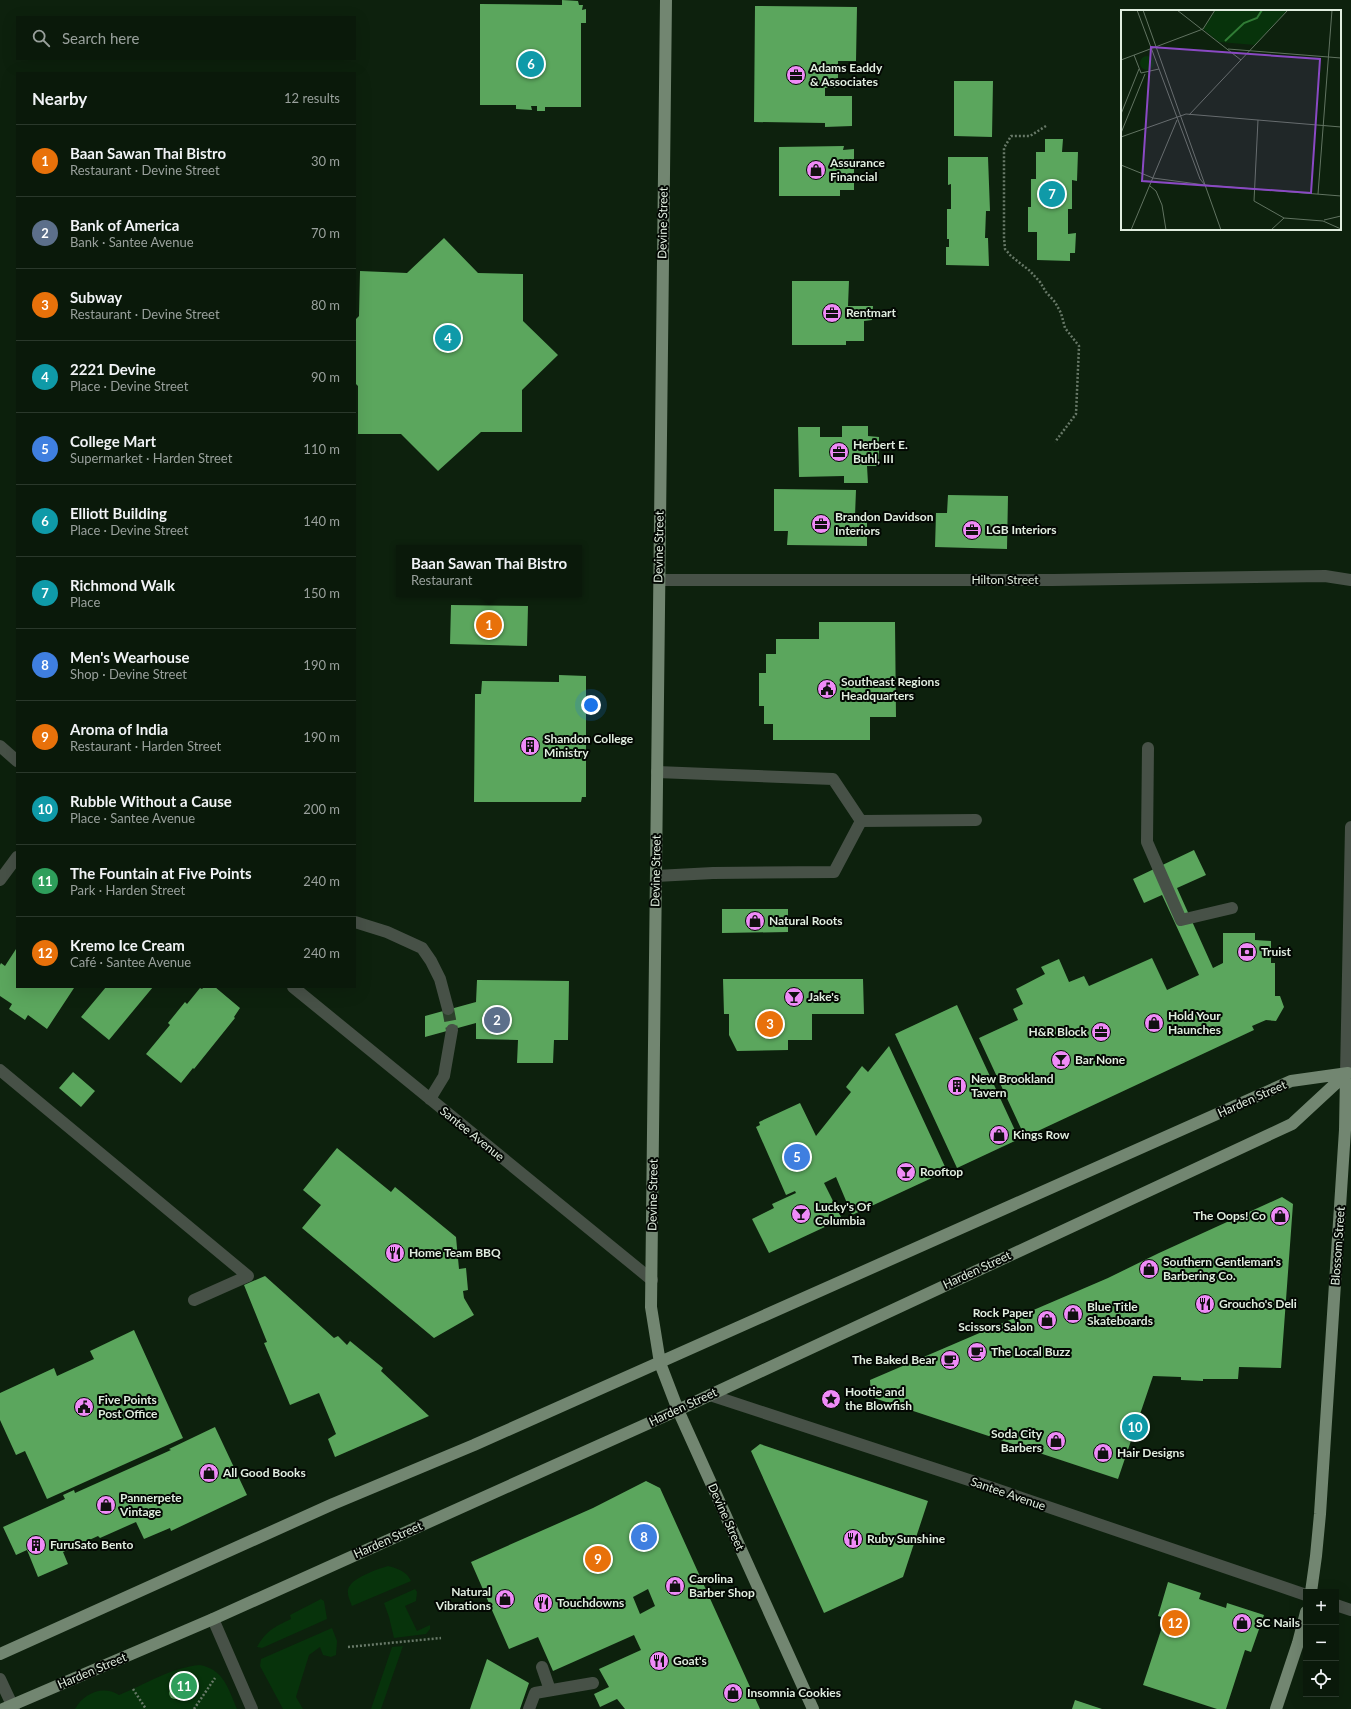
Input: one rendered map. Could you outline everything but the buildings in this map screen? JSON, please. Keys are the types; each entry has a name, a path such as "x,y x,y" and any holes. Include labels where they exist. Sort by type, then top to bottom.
{"main road":[{"name":"Devine Street","path":"666,0 658,580 651,1307 660,1363 678,1410 813,1709"},
{"name":"Harden Street","path":"0,1654 333,1504 474,1445 660,1363 1291,1081 1349,1073"},
{"name":"Harden Street","path":"9,1708 213,1619 678,1410 1292,1124 1349,1073"},
{"name":"Blossom Street","path":"1311,1589 1320,1514 1349,1073"},
{"path":"1276,1709 1303,1624"}],"street":[{"name":"Hilton Street","path":"658,580 1053,580 1324,576 1351,580"},
{"path":"0,746 16,759"},
{"path":"1148,748 1147,842 1181,920 1232,908"},
{"path":"657,772 833,779 861,821"},
{"path":"861,821 976,820"},
{"path":"656,876 713,873 834,872 861,821"},
{"name":"Blossom Street","path":"1349,1073 1351,827"},
{"path":"0,880 16,858"},
{"path":"356,922 387,932 422,948 432,962 440,979 448,1009"},
{"name":"Santee Avenue","path":"294,988 652,1280"},
{"path":"430,1099 444,1076 452,1030"},
{"path":"0,1070 248,1276 194,1300"},
{"name":"Santee Avenue","path":"710,1394 1303,1594"},
{"path":"1339,1606 1351,1610"},
{"path":"213,1619 252,1709"},
{"path":"542,1667 550,1690"},
{"path":"0,1679 9,1708"},
{"path":"529,1709 535,1692 593,1683"}],"path":[{"path":"1046,126 1030,136 1011,136 1004,148 1004,238 1006,249 1011,256 1035,276 1055,302 1061,313 1065,328 1078,346 1076,414 1055,442"},
{"path":"348,1647 441,1638"},
{"path":"194,1709 219,1674"},
{"path":"133,1689 146,1709"}],"green space":[{"path":"388,1566 402,1571 411,1581 352,1606 348,1594 350,1586 359,1578"},
{"path":"415,1589 417,1592 416,1601 405,1606 417,1631 430,1625 430,1629 426,1634 394,1638 384,1603"},
{"path":"321,1599 324,1601 327,1619 262,1648 257,1647 271,1630 291,1619 290,1615"},
{"path":"332,1628 337,1641 336,1655 331,1657 323,1655 320,1647 309,1655 296,1697 303,1709 283,1709 260,1666 261,1659"},
{"path":"403,1646 381,1709 371,1709 392,1647"},
{"path":"200,1665 208,1667 220,1676 228,1687 237,1709 75,1709 83,1699 94,1692 107,1691 119,1695 179,1669"}],"tunnel":[{"path":"448,1009 452,1030"}],"place":[{"name":"Elliott Building","path":"531,64"},
{"name":"Adams Eaddy & Associates","path":"796,75"},
{"name":"Assurance Financial","path":"816,170"},
{"name":"Richmond Walk","path":"1052,194"},
{"name":"Rentmart","path":"832,313"},
{"name":"2221 Devine","path":"448,338"},
{"name":"Herbert E. Buhl, III","path":"839,452"},
{"name":"Brandon Davidson Interiors","path":"821,524"},
{"name":"LGB Interiors","path":"972,530"},
{"name":"Baan Sawan Thai Bistro","path":"489,625"},
{"name":"Southeast Regions Headquarters","path":"827,689"},
{"name":"Shandon College Ministry","path":"530,746"},
{"name":"Natural Roots","path":"755,921"},
{"name":"Truist","path":"1247,952"},
{"name":"Jake's","path":"794,997"},
{"name":"Bank of America","path":"497,1020"},
{"name":"Hold Your Haunches","path":"1154,1023"},
{"name":"Subway","path":"770,1024"},
{"name":"H&R Block","path":"1101,1032"},
{"name":"Bar None","path":"1061,1060"},
{"name":"New Brookland Tavern","path":"957,1086"},
{"name":"Kings Row","path":"999,1135"},
{"name":"College Mart","path":"797,1157"},
{"name":"Rooftop","path":"906,1172"},
{"name":"Lucky's Of Columbia","path":"801,1214"},
{"name":"The Oops! Co","path":"1280,1216"},
{"name":"Home Team BBQ","path":"395,1253"},
{"name":"Southern Gentleman's Barbering Co.","path":"1149,1269"},
{"name":"Groucho's Deli","path":"1205,1304"},
{"name":"Blue Title Skateboards","path":"1073,1314"},
{"name":"Rock Paper Scissors Salon","path":"1047,1320"},
{"name":"The Local Buzz","path":"977,1352"},
{"name":"The Baked Bear","path":"950,1360"},
{"name":"Hootie and the Blowfish","path":"831,1399"},
{"name":"Five Points Post Office","path":"84,1407"},
{"name":"Rubble Without a Cause","path":"1135,1427"},
{"name":"Soda City Barbers","path":"1056,1441"},
{"name":"Hair Designs","path":"1103,1453"},
{"name":"All Good Books","path":"209,1473"},
{"name":"Pannerpete Vintage","path":"106,1505"},
{"name":"Men's Wearhouse","path":"644,1537"},
{"name":"Ruby Sunshine","path":"853,1539"},
{"name":"FuruSato Bento","path":"36,1545"},
{"name":"Aroma of India","path":"598,1559"},
{"name":"Carolina Barber Shop","path":"675,1586"},
{"name":"Natural Vibrations","path":"505,1599"},
{"name":"Touchdowns","path":"543,1603"},
{"name":"Kremo Ice Cream","path":"1175,1623"},
{"name":"SC Nails","path":"1242,1623"},
{"name":"Goat's","path":"659,1661"},
{"name":"The Fountain at Five Points","path":"184,1686"},
{"name":"Insomnia Cookies","path":"733,1693"}]}
